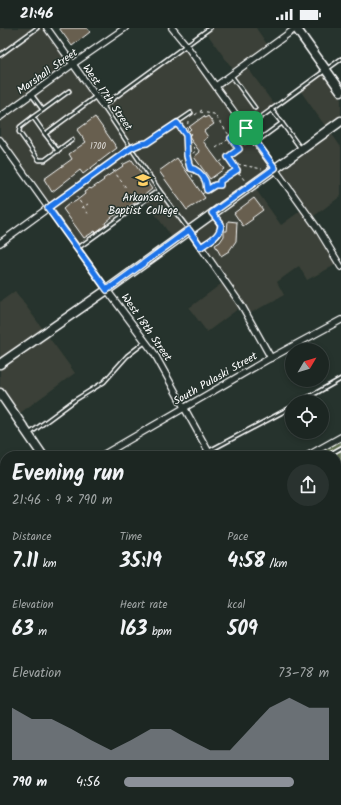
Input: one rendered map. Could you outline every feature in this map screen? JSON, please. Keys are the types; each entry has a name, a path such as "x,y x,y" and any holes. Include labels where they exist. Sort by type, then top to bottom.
{"main road":[{"path":"296,28 341,91"},
{"path":"0,364 107,290 341,121"},
{"path":"0,393 40,451"}],"street":[{"name":"West 17th Street","path":"47,28 103,106"},
{"name":"Marshall Street","path":"0,117 125,28"},
{"path":"172,28 186,45 275,168 321,234 341,267"},
{"path":"216,86 296,28"},
{"name":"West 18th Street","path":"0,140 154,353 207,451"},
{"path":"0,243 48,208"},
{"name":"West 17th Street","path":"189,230 242,306 271,358"},
{"name":"South Pulaski Street","path":"109,451 184,407 341,320"},
{"path":"318,451 341,438"}],"lane":[{"path":"0,55 37,28"},
{"path":"103,106 210,28"},
{"path":"246,128 341,60"},
{"path":"231,75 255,108"},
{"path":"69,91 33,117 18,130 39,160 45,160 72,140"},
{"path":"31,94 43,110"},
{"path":"45,134 96,97"},
{"name":"West 17th Street","path":"103,106 159,190 189,230"},
{"path":"272,109 301,149"},
{"path":"48,208 131,148 147,143 191,113"},
{"path":"33,117 58,151"},
{"path":"256,142 282,123"},
{"path":"78,248 159,190"},
{"path":"201,247 214,238 221,229 221,224 212,213"},
{"path":"28,434 75,400 104,382 127,356 146,342"},
{"path":"312,395 341,379"},
{"path":"214,451 285,411"}],"path":[{"path":"200,112 214,114 239,149"},
{"path":"188,121 186,136 187,157 194,181"},
{"path":"177,123 197,150 179,162"},
{"path":"216,148 246,128"},
{"path":"220,162 246,144"},
{"path":"228,157 245,181"},
{"path":"232,163 262,169"},
{"path":"190,168 199,172 206,181 207,190"},
{"path":"113,170 126,189"},
{"path":"202,194 215,185 220,185 220,181 237,170"},
{"path":"76,196 89,215"},
{"path":"82,208 88,204"}],"shaded area":[{"name":"Arkansas Baptist College","path":"0,28 47,28 103,106 186,45 216,85 235,72 205,31 210,28 256,28 269,47 245,64 275,106 246,128 275,168 328,130 299,89 326,70 341,91 341,121 329,130 341,147 341,196 310,219 339,263 307,280 299,266 277,282 284,295 247,315 242,306 207,332 189,308 225,281 189,230 174,240 145,200 78,248 0,140","holes":["275,168 303,209 281,225 252,184"]},
{"path":"15,291 75,373 16,416 0,393 0,302"}],"green space":[{"path":"341,437 341,451 317,451"}],"building":[{"path":"59,28 87,28 90,32 72,46"},
{"path":"204,116 205,118 208,116 214,124 204,131 208,137 203,141 224,169 210,179 194,157 200,152 188,136 191,134 188,131 191,129 189,127"},
{"path":"95,117 117,148 83,174 80,170 52,192 44,179 72,159 69,154 86,142 77,130"},
{"path":"177,158 205,198 187,210 159,171"},
{"path":"132,160 152,189 142,197 143,198 112,217 105,223 106,225 84,238 63,209 71,202 76,201 85,194 84,192 90,188 91,189 123,166 122,165"},
{"path":"254,198 263,210 243,226 234,213"},
{"path":"228,221 237,222 236,241 229,251 221,256 215,245 220,242 224,236 224,231 227,231"}],"place":[{"name":"Arkansas Baptist College","path":"143,180"}],"route":[{"path":"177,123 186,135 187,156 190,168 199,172 206,181 207,190 215,185 218,186 220,185 220,181 237,170 228,157 239,149 231,138 246,128 275,168 212,213 221,224 219,233 214,238 201,247 189,230 107,290 48,208 131,148 147,143 177,123"}]}
